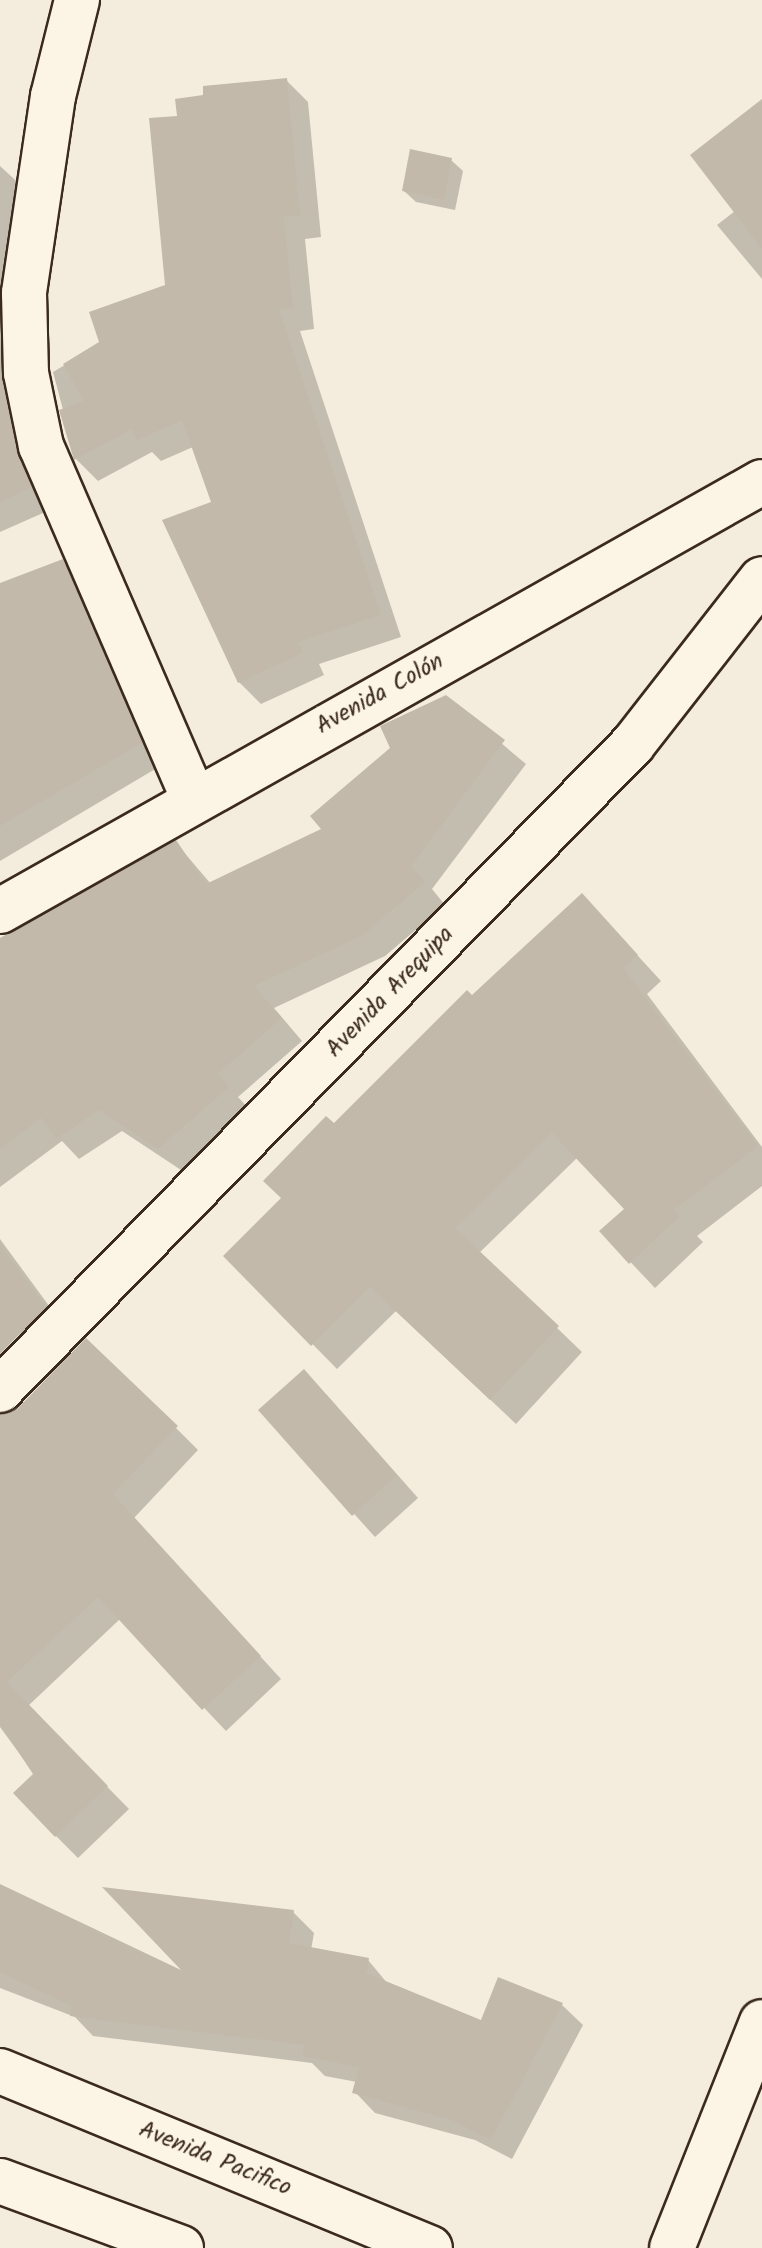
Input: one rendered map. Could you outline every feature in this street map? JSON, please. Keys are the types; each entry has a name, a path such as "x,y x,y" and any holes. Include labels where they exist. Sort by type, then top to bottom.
{"street":[{"path":"77,0 53,96 24,293 26,373 41,446 193,798"},
{"name":"Avenida Colón","path":"0,911 193,798 762,482"},
{"name":"Avenida Arequipa","path":"0,1390 633,744 762,579"},
{"path":"672,2248 762,2022"},
{"name":"Avenida Pacifico","path":"0,2071 430,2248"},
{"path":"0,2181 181,2248"}],"building":[{"path":"287,78 300,216 284,217 293,308 279,309 381,615 298,642 303,653 238,683 162,520 211,502 182,420 137,440 132,429 74,460 59,410 84,401 63,364 99,342 89,312 165,285 149,118 177,116 175,99 203,95 203,86"},
{"path":"762,99 762,249 690,155"},
{"path":"410,149 452,158 444,200 402,191"},
{"path":"0,364 17,451 32,487 0,502"},
{"path":"63,559 142,743 0,826 0,583"},
{"path":"446,695 505,740 411,866 425,882 363,935 254,986 282,1018 218,1074 229,1087 158,1149 99,1110 56,1139 41,1118 0,1149 0,938 176,840 206,884 321,829 310,816 390,748 380,726"},
{"path":"582,893 638,955 623,968 758,1146 674,1210 680,1216 629,1264 599,1231 624,1209 552,1133 455,1228 559,1326 490,1400 370,1287 311,1346 223,1256 281,1198 263,1181 326,1116 334,1123 467,990 472,995"},
{"path":"0,1244 46,1307 0,1354"},
{"path":"86,1338 178,1426 113,1494 261,1656 202,1710 98,1597 7,1682 108,1786 55,1837 13,1793 33,1774 0,1724 0,1414 18,1408"},
{"path":"304,1369 397,1475 352,1516 258,1410"},
{"path":"0,1884 181,1970 102,1887 294,1910 289,1943 369,1958 366,1973 481,2020 498,1977 563,2003 491,2140 452,2120 352,2093 359,2067 302,2056 304,2045 70,2016 71,2006 0,1972"}]}
